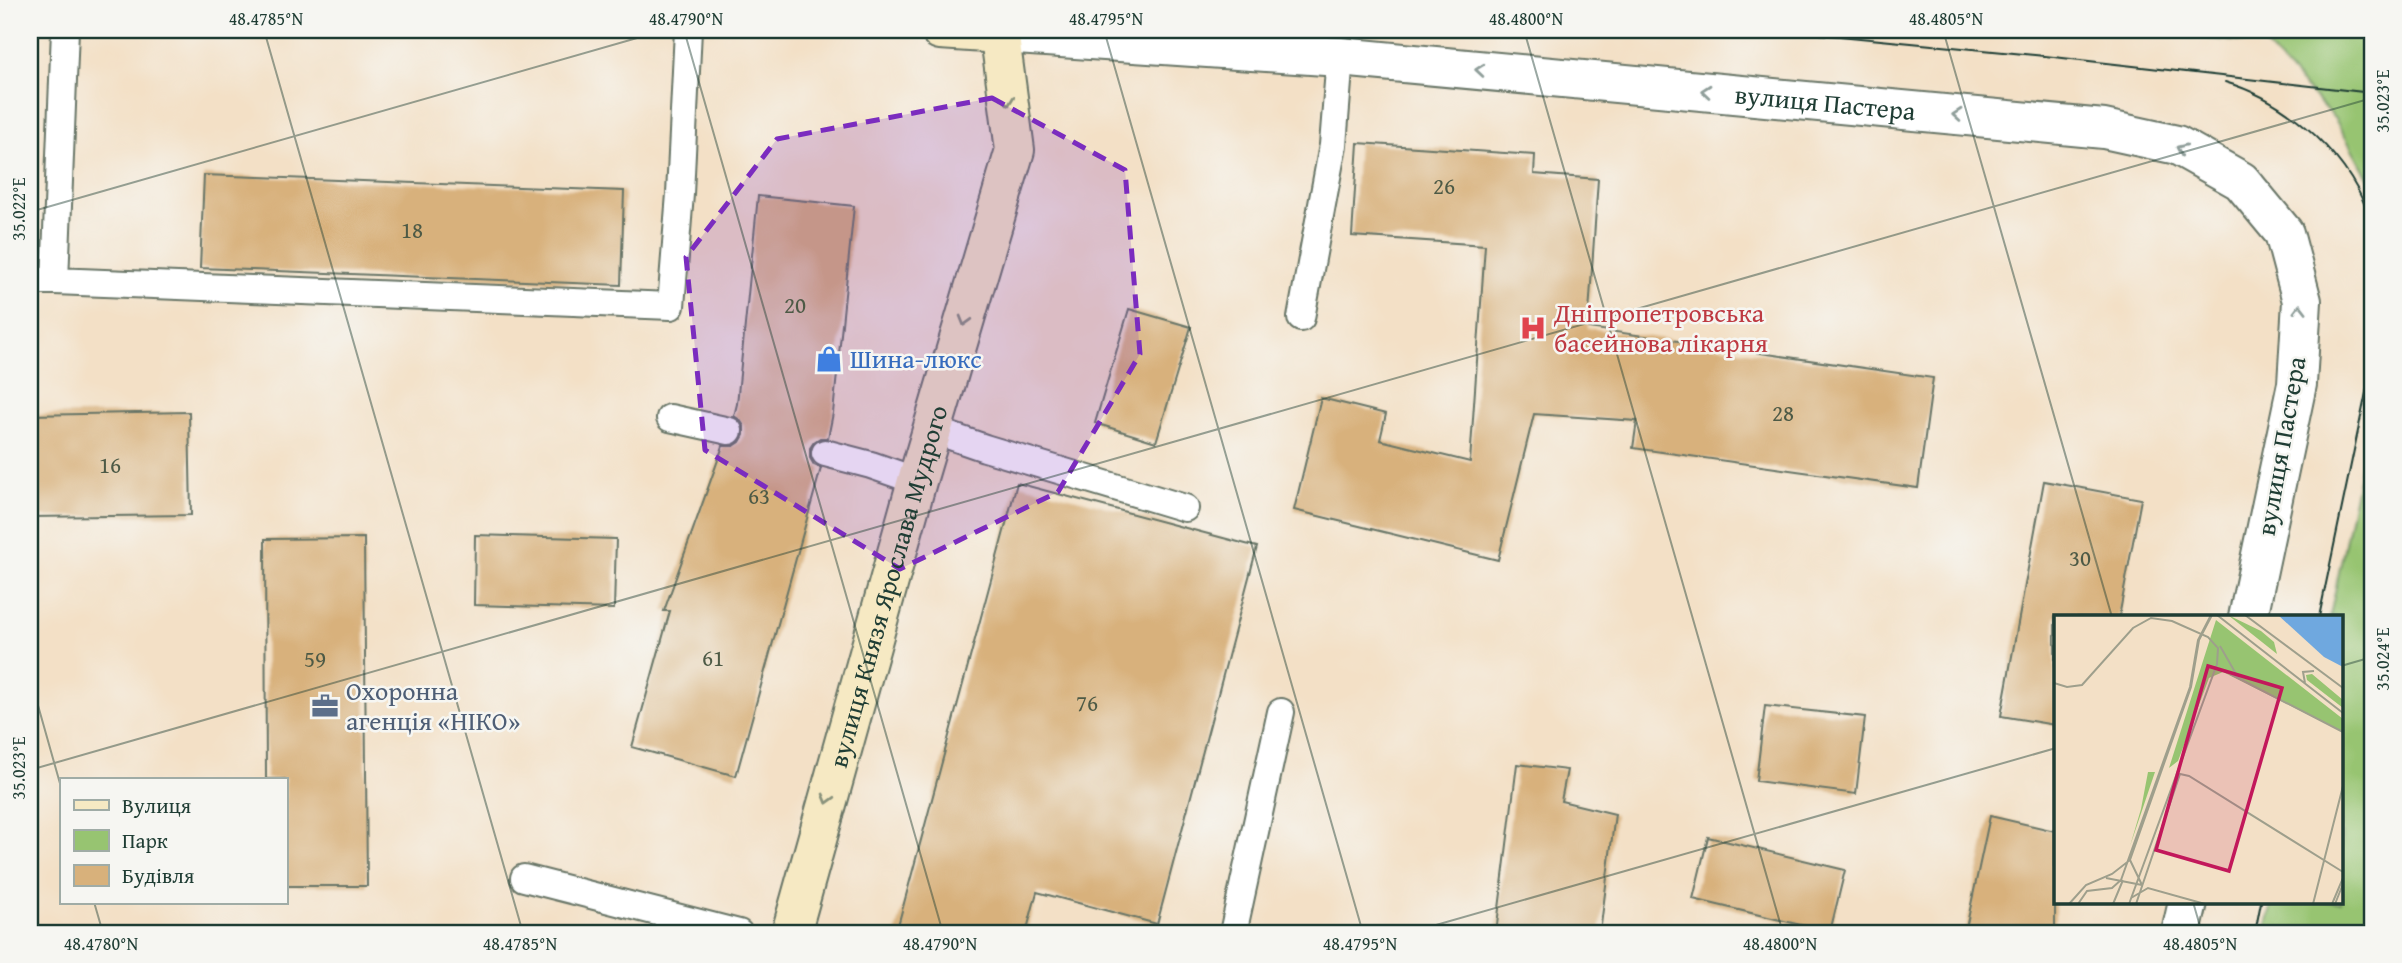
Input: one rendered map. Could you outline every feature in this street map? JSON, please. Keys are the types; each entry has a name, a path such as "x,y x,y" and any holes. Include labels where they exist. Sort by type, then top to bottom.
{"main road":[{"name":"вулиця Пастера","path":"940,30 1000,32"},
{"name":"вулиця Князя Ярослава Мудрого","path":"791,933 917,481 1015,150 1000,32"}],"street":[{"name":"вулиця Пастера","path":"1000,32 1340,57 2104,128 2177,145 2241,181 2284,233 2302,301 2297,384 2248,615"},
{"path":"2181,933 2188,904"}],"lane":[{"path":"65,30 42,281 671,306 688,30"},
{"path":"1301,318 1333,145 1340,57"},
{"path":"670,418 729,430"},
{"path":"933,430 1185,508"},
{"path":"825,453 917,481"},
{"path":"1233,933 1281,712"},
{"path":"524,878 740,933"}],"highlighted area":[{"path":"992,98 1125,170 1140,354 1058,492 900,569 705,450 686,257 777,139"}],"green space":[{"path":"2131,30 2372,30 2372,184 2335,119 2264,44"},
{"path":"2372,411 2372,933 2266,933 2272,904 2342,904 2342,615 2330,615"}],"building":[{"path":"1358,143 1535,155 1534,174 1598,179 1588,328 1933,378 1918,488 1633,448 1637,421 1534,414 1498,560 1294,510 1321,398 1386,414 1380,440 1470,462 1485,245 1352,236"},
{"path":"204,175 624,191 621,285 200,268"},
{"path":"758,196 854,206 833,413 828,438 820,438 810,448 810,458 814,465 821,468 736,776 632,747 670,611 664,611 723,446 734,446 744,435 744,426 734,416"},
{"path":"1129,309 1191,327 1156,442 1095,423"},
{"path":"189,412 191,515 30,517 30,415"},
{"path":"2044,481 2141,499 2119,615 2054,615 2054,725 2001,716"},
{"path":"1017,483 1257,547 1157,924 1037,892 1026,933 896,933"},
{"path":"475,535 616,539 614,609 474,605"},
{"path":"364,538 367,886 287,886 287,778 266,778 265,539"},
{"path":"1765,706 1865,717 1856,794 1756,781"},
{"path":"1517,764 1567,770 1561,801 1615,814 1600,933 1496,933"},
{"path":"1990,816 2054,831 2055,933 1965,933"},
{"path":"1708,837 1845,870 1830,932 1693,899"}],"tram line":[{"path":"1778,30 2045,56 2372,93"},
{"path":"2225,82 2273,103 2316,136 2350,177 2372,225"},
{"path":"2319,615 2372,364"},
{"path":"2255,933 2261,904"}],"place":[{"name":"Дніпропетровська басейнова лікарня","path":"1533,328"},
{"name":"Шина-люкс","path":"829,359"},
{"name":"Охоронна агенція «НІКО»","path":"325,706"}]}
